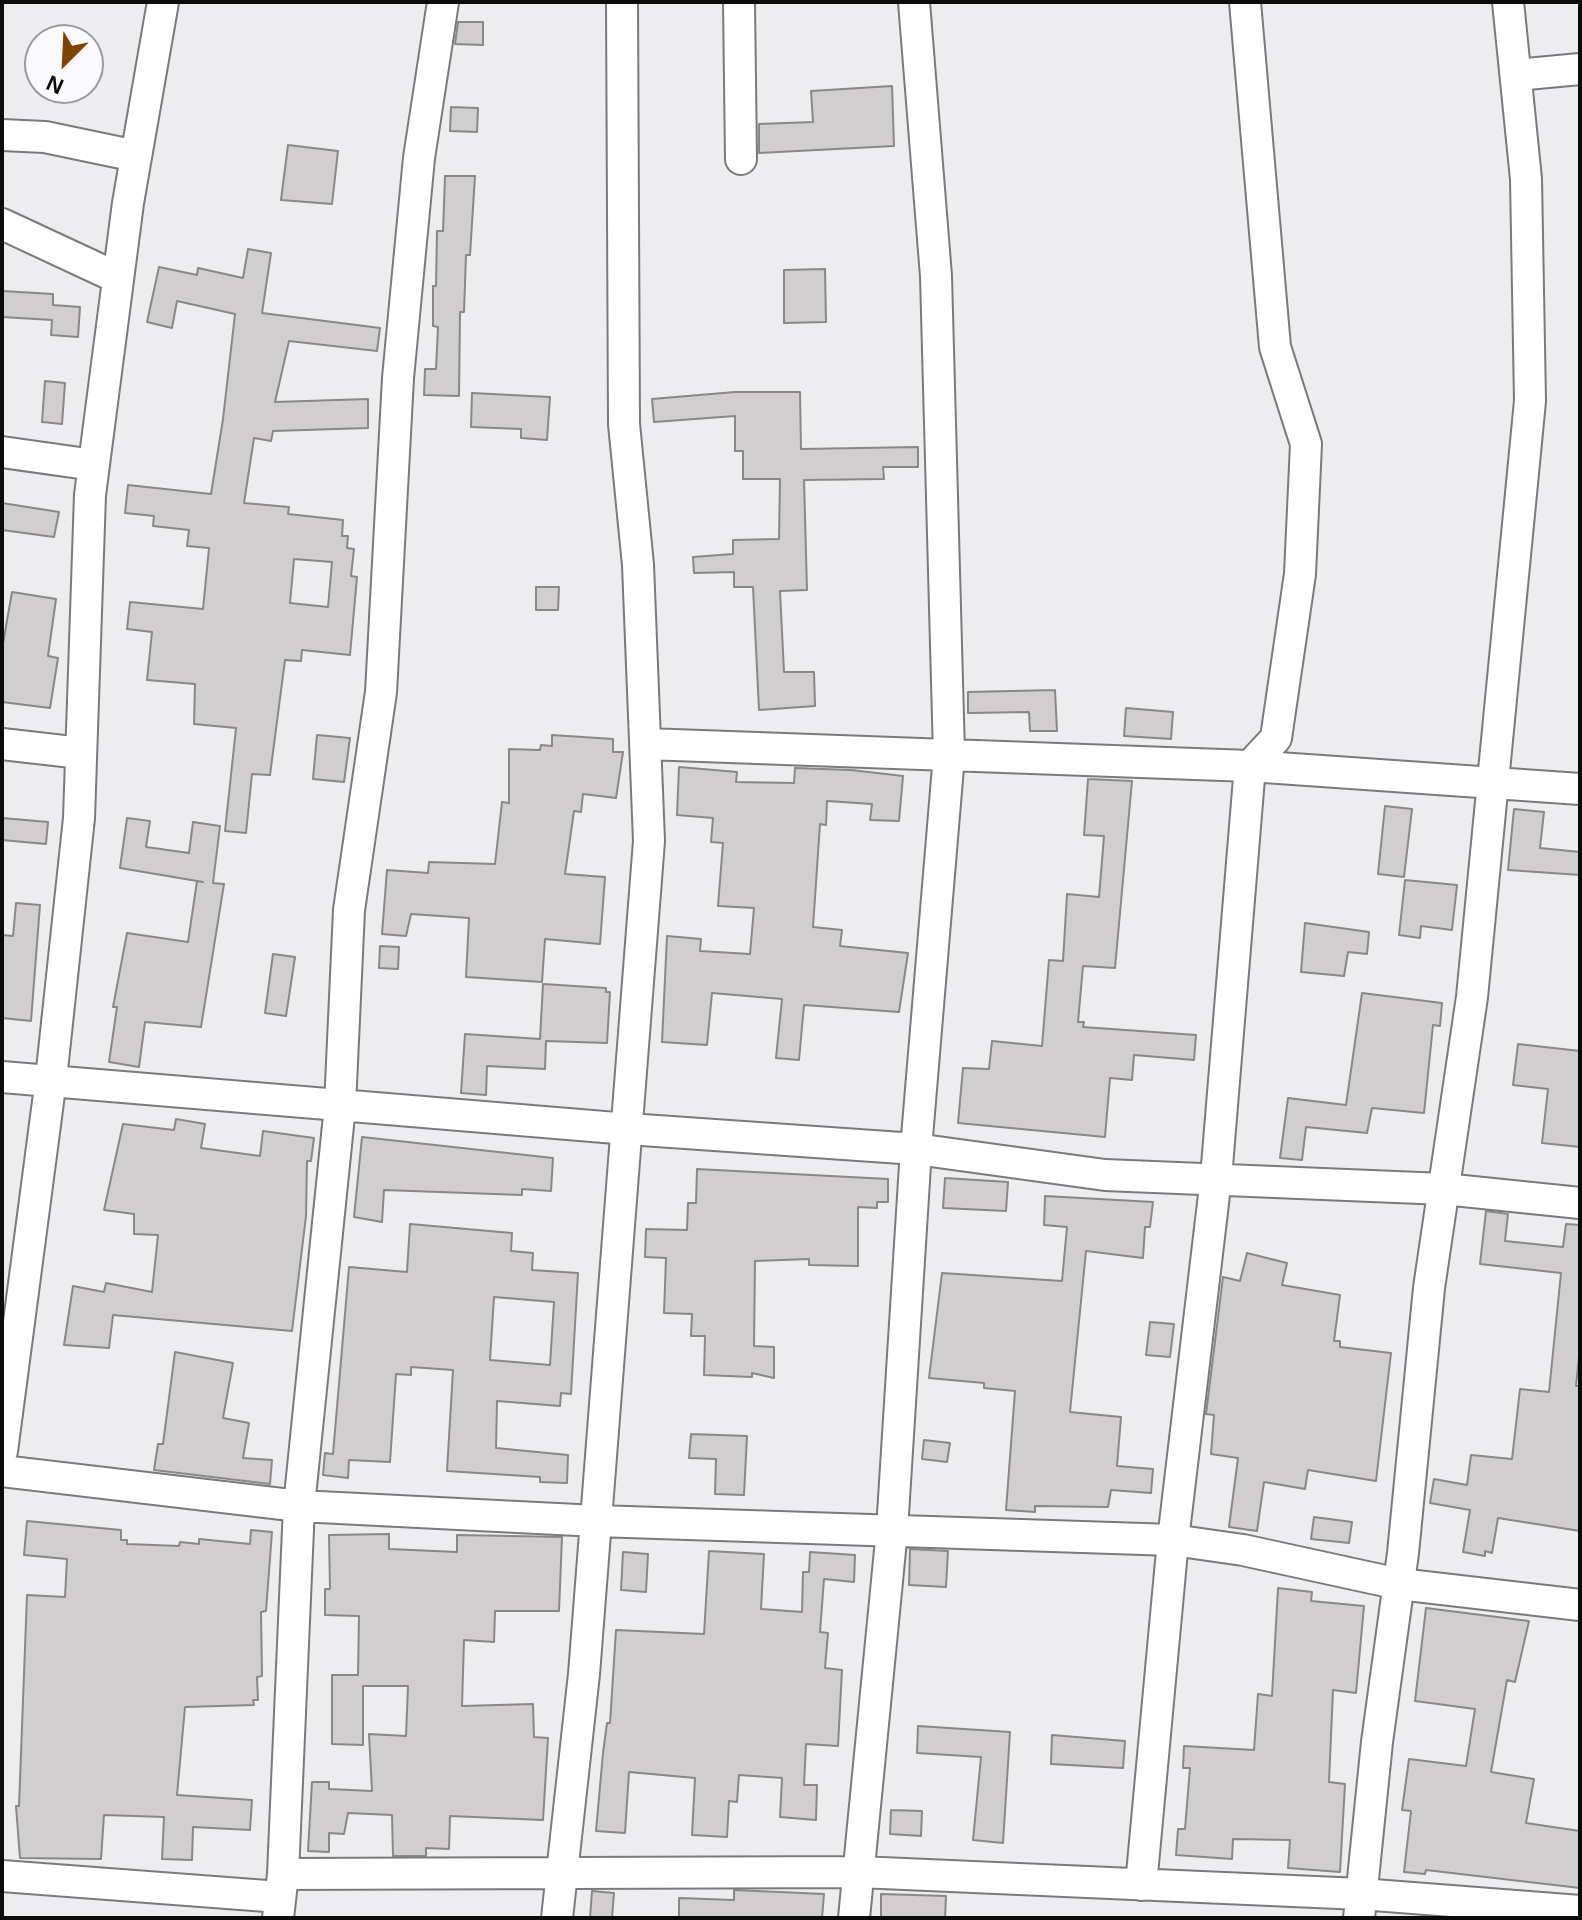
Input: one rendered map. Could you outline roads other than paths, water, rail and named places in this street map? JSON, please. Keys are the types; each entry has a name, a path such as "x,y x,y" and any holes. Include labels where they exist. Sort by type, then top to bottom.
{"street":[{"path":"2,1451 51,1079 79,818 90,495 136,156 163,2"},
{"path":"281,1897 299,1506 340,1106 349,910 381,692 398,378 419,158 443,2"},
{"path":"557,1918 584,1674 649,841 638,565 624,424 622,2"},
{"path":"739,2 741,159"},
{"path":"854,1918 892,1530 916,1149 949,755 936,276 914,2"},
{"path":"1141,1885 1173,1540 1216,1178 1250,766 1276,738 1300,574 1306,444 1275,347 1245,2"},
{"path":"1360,1906 1399,1584 1429,1288 1472,997 1530,401 1526,179 1508,2"},
{"path":"1516,75 1580,69"},
{"path":"2,135 45,137 136,156"},
{"path":"2,224 118,278"},
{"path":"2,452 94,465"},
{"path":"2,744 81,753"},
{"path":"647,744 1250,766 1580,789"},
{"path":"2,1077 628,1129 916,1149 1105,1175 1444,1189 1580,1203"},
{"path":"2,1471 299,1506 597,1521 1173,1540 1243,1550 1399,1584 1580,1605"},
{"path":"2,1876 281,1897 561,1874 859,1872 1141,1885 1360,1906 1580,1911"}]}
